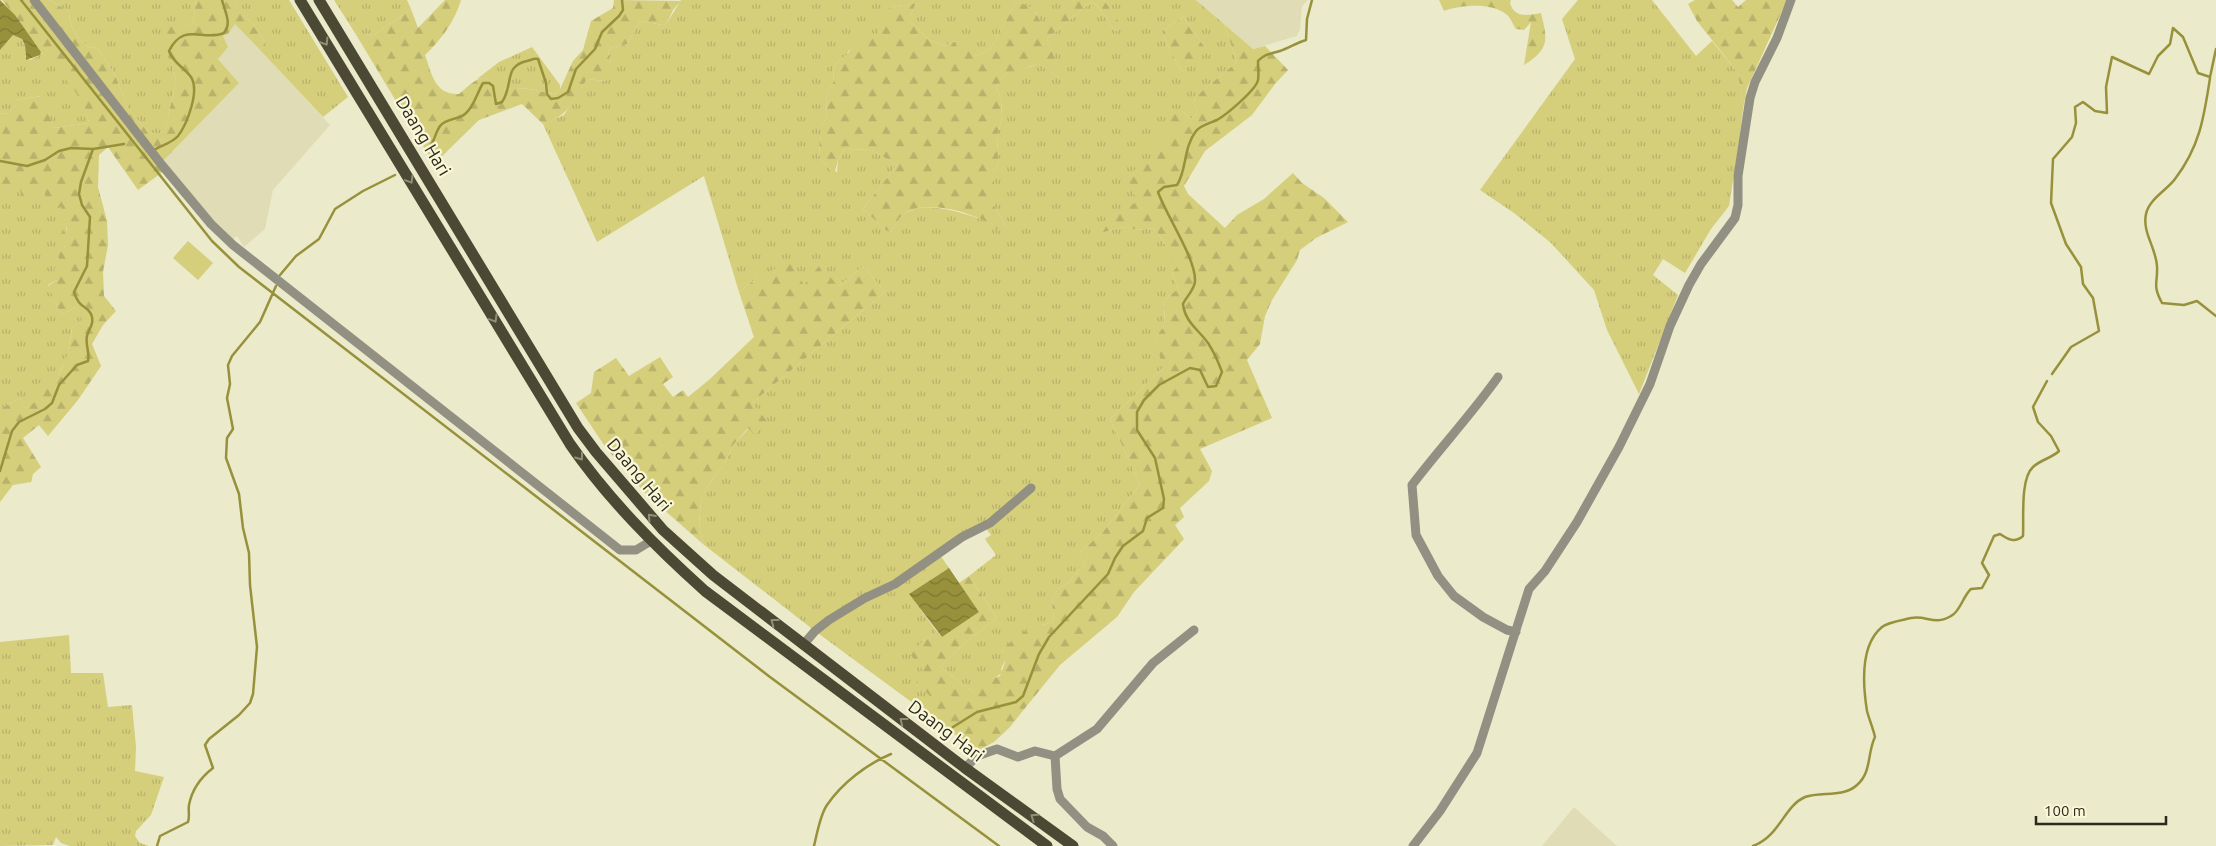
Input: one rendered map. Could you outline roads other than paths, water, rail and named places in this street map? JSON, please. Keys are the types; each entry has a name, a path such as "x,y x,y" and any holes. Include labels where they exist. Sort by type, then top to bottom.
{"main road":[{"name":"Daang Hari","path":"300,0 570,444 609,494 651,541 713,596 1047,846"},
{"name":"Daang Hari","path":"319,0 573,420 596,452 670,536 713,575 965,768 1073,846"}],"street":[{"path":"34,0 161,164 211,224 233,245 620,550 636,550 651,541"},
{"path":"1413,846 1440,811 1477,753 1529,589 1545,571 1577,522 1619,447 1650,384 1670,326 1689,285 1701,264 1735,218 1738,205 1738,176 1754,82 1777,38 1791,0"},
{"path":"1498,377 1476,409 1446,441 1412,485 1415,507 1414,519 1416,535 1438,576 1454,596 1488,620 1516,632"},
{"path":"804,644 815,631 829,620 865,598 894,584 962,537 990,523 1031,488"},
{"path":"965,768 977,756 998,749 1018,757 1035,751 1056,756 1096,729 1153,663 1194,630"},
{"path":"1056,756 1057,789 1060,799 1087,827 1103,836 1113,846"}],"water":[{"path":"0,0 15,15 41,52 40,55 26,60 25,45 22,39 13,35 0,50"},
{"path":"949,568 979,612 942,637 909,594"}],"waterway":[{"path":"21,0 212,241 239,267 770,677 999,846"},
{"path":"154,150 178,136 185,124 193,99 194,90 191,77 173,59 169,51 175,42 187,34 216,35 224,33 228,21 222,0"},
{"path":"428,151 440,126 445,122 462,116 468,111 483,83 489,83 493,86 496,104 502,102 506,96 512,72 520,64 538,59 546,83 547,94 551,99 558,98 568,92 576,69 595,49 602,32 623,10 622,0"},
{"path":"953,727 977,712 1016,702 1023,696 1039,654 1049,637 1108,574 1123,546 1143,531 1147,518 1163,508 1164,499 1155,458 1137,430 1137,412 1144,400 1159,385 1190,368 1200,370 1208,387 1216,386 1222,372 1210,346 1186,316 1183,304 1195,284 1194,272 1186,249 1158,192 1164,187 1177,185 1189,144 1196,131 1217,120 1252,90 1258,80 1258,61 1266,55 1306,40 1307,19 1312,0"},
{"path":"2052,374 2071,347 2099,331 2093,298 2083,284 2081,267 2066,244 2051,203 2053,159 2072,137 2076,123 2075,107 2083,102 2095,111 2107,113 2106,87 2112,57 2149,74 2158,56 2170,44 2173,28 2183,37 2198,73 2210,77 2216,49"},
{"path":"2210,78 2200,131 2190,155 2172,183 2154,199 2148,209 2145,221 2147,234 2156,259 2156,288 2162,303 2184,305 2197,301 2216,316"},
{"path":"0,161 27,166 45,160 59,151 71,148 93,149 124,144"},
{"path":"0,471 12,431 19,422 45,409 52,403 59,385 77,365 88,361 87,339 92,317 89,311 78,301 74,292 87,266 90,217 82,205 79,194 81,182 93,149"},
{"path":"280,275 296,256 319,239 335,209 363,191 395,175"},
{"path":"157,846 160,836 188,822 190,799 194,789 200,780 213,768 205,745 209,739 239,715 250,703 253,694 257,647 250,585 249,553 243,528 239,494 226,458 227,438 233,429 227,398 230,384 228,365 232,356 260,322 276,286"},
{"path":"1753,846 1770,835 1798,801 1811,795 1845,792 1862,780 1875,737 1867,711 1864,678 1867,655 1875,635 1882,627 1896,621 1917,617 1940,620 1954,614 1968,592 1971,589 1982,588 1989,575 1982,563 1994,536 2000,534 2015,540 2023,536 2024,489 2026,480 2033,467 2059,451 2051,436 2038,422 2033,407 2047,381"},
{"path":"814,846 822,814 833,797 856,775 873,763 891,754"}]}
